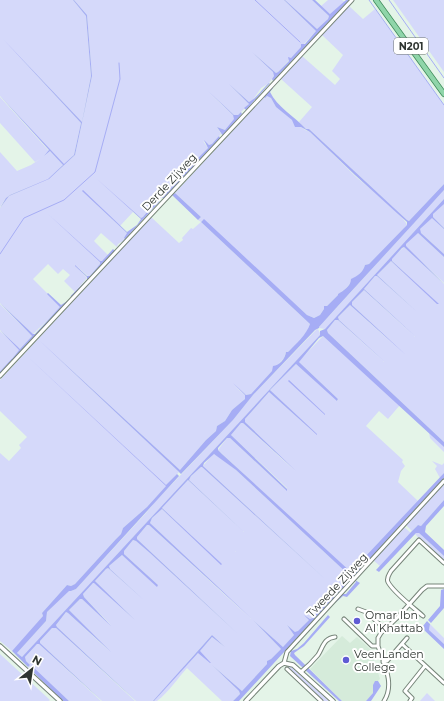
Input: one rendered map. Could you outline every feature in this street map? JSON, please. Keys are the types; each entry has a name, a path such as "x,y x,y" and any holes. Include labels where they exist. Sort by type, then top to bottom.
{"main road":[{"name":"N201","path":"376,0 444,94"}],"street":[{"name":"Derde Zijweg","path":"0,376 352,0"},
{"name":"Tweede Zijweg","path":"248,700 279,666 284,663 287,652 444,481"},
{"path":"422,616 394,590 387,582 387,577 419,540 444,563"},
{"path":"384,701 390,688 378,646 378,638 427,586 444,586"},
{"path":"358,609 366,612 385,629"},
{"path":"344,619 372,646 378,646"},
{"path":"304,669 318,655 329,638 335,637"},
{"path":"383,662 387,661 407,638"},
{"path":"402,644 444,683"},
{"path":"0,646 60,701"},
{"path":"284,663 304,669 333,701"},
{"path":"410,701 412,698 405,691 425,666"},
{"path":"287,669 321,701"}],"shaded area":[{"path":"0,0 73,0 86,16 91,76 82,122 18,55 81,123 74,155 64,165 0,96"},
{"path":"74,0 284,0 316,31 276,73 253,53 273,72 274,76 269,83 261,88 252,101 249,102 230,85 249,104 238,115 234,115 209,93 233,115 235,119 225,130 217,127 221,134 212,144 209,145 203,141 208,148 202,155 196,158 191,157 194,161 193,163 171,188 163,184 168,190 167,192 156,203 152,201 152,206 143,217 141,218 129,208 133,212 120,226 82,191 127,233 125,239 135,229 117,249 123,241 118,244 117,247 101,233 94,241 108,255 100,261 100,264 90,276 75,265 87,278 75,292 64,281 70,275 63,269 58,274 48,264 33,279 61,307 33,334 0,303 0,208 9,196 41,182 10,195 6,198 0,207 0,152 17,171 31,165 40,159 35,162 0,123 0,97 49,151 44,156 50,151 63,165 49,179 75,155 92,76 87,15"},
{"path":"285,0 312,0 329,16 328,19 317,29"},
{"path":"328,0 342,0 345,2 330,14 321,6"},
{"path":"393,0 444,0 444,72 398,7"},
{"path":"349,6 363,19 375,9 444,105 444,184 409,221 309,129 306,129 299,122 312,107 281,79 302,56 335,85 340,79 332,71 343,55 322,35"},
{"path":"267,96 271,98 276,107 305,130 310,132 355,176 392,207 407,225 369,264 365,265 362,272 352,279 346,288 327,306 324,306 324,309 320,315 314,318 307,315 203,220 201,222 198,220 201,217 175,193 264,97"},
{"path":"444,190 444,199 325,329 319,328 319,327"},
{"path":"442,204 444,204 444,228 433,217 433,214"},
{"path":"151,217 179,243 183,240 182,238 191,228 193,229 201,222 310,324 309,328 301,339 288,352 286,352 284,358 251,394 246,395 234,386 245,395 245,399 232,410 225,421 217,426 216,431 206,440 180,470 53,353 179,472 147,507 123,528 121,534 75,584 71,586 67,585 42,613 43,616 29,633 12,651 0,641 0,453 9,461 21,448 19,445 27,437 0,411 0,380"},
{"path":"432,217 444,229 444,254 420,232 420,229"},
{"path":"416,233 418,233 444,257 444,283 406,247 406,244"},
{"path":"404,247 444,284 444,442 328,333 327,330 335,320 338,320 384,362 339,320 338,317 350,305 393,344 352,305 352,302 364,290 415,337 364,289 375,276 377,276 415,310 377,275 391,261 438,304 392,261 392,258"},
{"path":"0,304 32,336 20,349 18,347 19,350 0,373 0,331 17,346 0,330"},
{"path":"318,329 320,335 22,657 17,653 46,621 47,612 69,590 71,591 76,589 155,502 233,420 253,395"},
{"path":"323,336 400,405 388,419 379,411 366,426 403,460 402,462 405,466 401,471 398,482 418,501 363,559 352,573 350,573 218,450 227,438 230,438 286,490 287,488 231,435 241,423 243,423 295,471 245,422 245,419 269,392 317,435 270,390 296,364 338,401 338,399 299,362"},
{"path":"429,433 444,447 444,452 430,438"},
{"path":"213,454 217,455 236,470 350,576 328,596 313,618 310,619 306,616 309,620 298,632 295,632 287,625 294,635 283,647 253,620 281,649 267,661 267,664 242,691 212,665 239,691 240,694 233,701 222,701 187,668 169,690 157,701 154,701 168,685 153,701 136,701 56,625 66,612 109,651 69,610 80,599 82,599 111,625 84,597 83,594 93,583 95,583 135,620 95,581 108,568 142,598 110,569 109,566 122,555 157,586 158,585 124,554 124,551 133,540 150,553 237,633 137,539 147,525 149,525 251,619 150,523 152,518 162,509 222,564 162,508 188,480 244,532 189,480 191,476 202,467 325,579 203,466","holes":["212,635 225,647 212,637 184,666"]},
{"path":"432,461 442,465 444,463 444,473 440,478 435,469 437,466"},
{"path":"444,483 444,500 421,526 418,525 412,531 406,525"},
{"path":"404,527 411,533 380,566 373,560"},
{"path":"419,533 444,556 444,562 415,534"},
{"path":"430,624 444,638 444,644 429,630"},
{"path":"52,628 56,628 135,701 102,701 40,643 40,641"},
{"name":"VeenLanden College","path":"342,636 350,643 357,637 371,650 380,679 374,683 373,693 366,701 342,701 310,669"},
{"path":"37,644 39,644 101,701 69,701 33,668 31,670 28,667 30,665 26,661 25,657"},
{"path":"0,654 50,700 0,701"},
{"path":"289,665 329,701 323,701 288,667"},
{"path":"427,693 435,701 420,701"}],"water":[{"path":"73,0 87,15 92,76 75,155 49,179 9,196 0,208 6,198 10,195 48,179 63,165 50,151 44,156 49,150 0,96 64,164 74,155 81,123 3,39 82,122 91,76 86,16"},
{"path":"284,0 317,29 328,19 329,16 312,0 315,0 330,14 346,0 349,0 273,81 273,72 252,52 276,73 289,61 288,57 291,58 301,47 301,44 305,44 316,31"},
{"path":"269,83 246,110 244,108 249,104 229,84 249,102"},
{"path":"272,88 270,92 281,107 306,129 309,129 407,220 409,221 444,184 444,190 319,328 315,330 253,395 233,420 181,474 40,341 180,470 206,440 216,431 217,426 225,421 232,410 245,399 245,395 233,383 246,395 251,394 272,371 273,366 282,361 286,352 288,352 306,332 310,324 201,222 204,219 307,315 314,318 320,315 324,309 324,306 327,306 346,288 350,284 351,279 360,274 365,265 369,264 407,225 407,222 310,132 301,127 295,127 292,120 276,107 271,98 267,96 265,98 264,97"},
{"path":"208,91 234,115 238,115 241,112 242,114 223,136 217,127 225,130 234,119 233,115"},
{"path":"219,136 220,138 164,198 162,198 168,190 163,185 171,188 193,163 194,161 191,156 194,159 198,158 208,148 204,140 209,145 212,144"},
{"path":"97,179 141,218 152,206 151,201 155,203 160,201 125,239 124,238 127,233 82,191 83,190 127,232 137,225 141,219"},
{"path":"175,193 201,217 198,220 172,195"},
{"path":"444,199 444,204 433,214 433,217 444,229 432,218 420,229 421,233 444,254 444,257 418,233 406,244 406,246 444,284 404,247 392,259 392,261 439,304 437,304 391,261 377,275 416,311 377,276 375,276 364,289 416,337 364,290 352,302 352,305 406,355 350,305 338,317 339,320 385,362 338,320 335,320 327,330 328,333 444,442 444,447 323,336 319,338 299,362 338,399 337,401 296,364 270,390 317,435 269,392 245,419 245,422 296,471 243,423 241,423 231,435 287,489 287,491 230,438 227,438 218,448 222,454 352,573 363,559 444,473 444,478 239,701 233,701 240,694 239,691 212,665 242,691 267,664 267,661 281,649 253,620 283,647 294,635 287,625 295,632 298,631 309,620 304,615 310,619 313,618 328,596 350,576 236,470 214,454 204,463 203,466 325,579 202,467 191,476 189,480 244,532 188,480 162,508 222,564 221,565 162,509 152,518 150,523 251,618 149,525 147,525 137,539 237,633 150,553 133,540 124,551 124,554 158,585 157,587 122,555 109,566 110,569 144,600 108,568 95,581 135,620 94,583 83,594 84,597 111,626 82,599 80,599 69,610 111,652 66,612 56,625 136,701 56,628 52,628 40,641 40,643 102,701 39,644 37,644 25,657 26,661 30,665 28,667 12,651 43,616 42,613 67,585 71,586 75,584 121,534 123,528 147,507 166,486 27,356 166,485 177,474 179,476 76,589 69,591 47,612 46,621 17,653 22,657 320,335 320,331 325,329"},
{"path":"48,214 100,261 102,261 113,249 115,251 87,280 87,277 75,265 87,276 90,276 100,262"},
{"path":"48,293 61,305 69,300 12,360 19,350 0,330 20,349 32,336 0,303 33,334 35,334 60,307 47,294"},
{"path":"289,380 325,414 325,415 288,381"},
{"path":"444,500 444,506 426,526 425,532 444,550 444,556 419,533 416,533 379,572 376,570 418,525 421,526"},
{"path":"355,580 360,583 347,597 343,596 334,604 343,594 346,594 356,582"},
{"path":"444,589 444,608 431,623 428,620 440,606 441,590"},
{"path":"328,615 330,617 304,646 294,653 342,701 339,701 290,656 291,651 297,649 304,643"},
{"path":"427,621 430,624 429,630 444,644 444,649 423,629 423,626"},
{"path":"212,635 225,647 212,637 200,651 211,663 198,653 153,701"},
{"path":"33,667 69,701 63,701 31,670"},
{"path":"375,681 378,681 381,686 371,701 366,701 373,693 373,685"}],"waterway":[{"path":"255,0 300,42"},
{"path":"369,0 444,105"},
{"path":"389,0 444,78"},
{"path":"0,254 24,218 64,200 95,172 120,79 119,63"},
{"path":"71,296 87,280"},
{"path":"0,372 12,359"}],"place":[{"name":"Omar Ibn Al Khattab","path":"357,621"},
{"name":"VeenLanden College","path":"346,660"}]}
